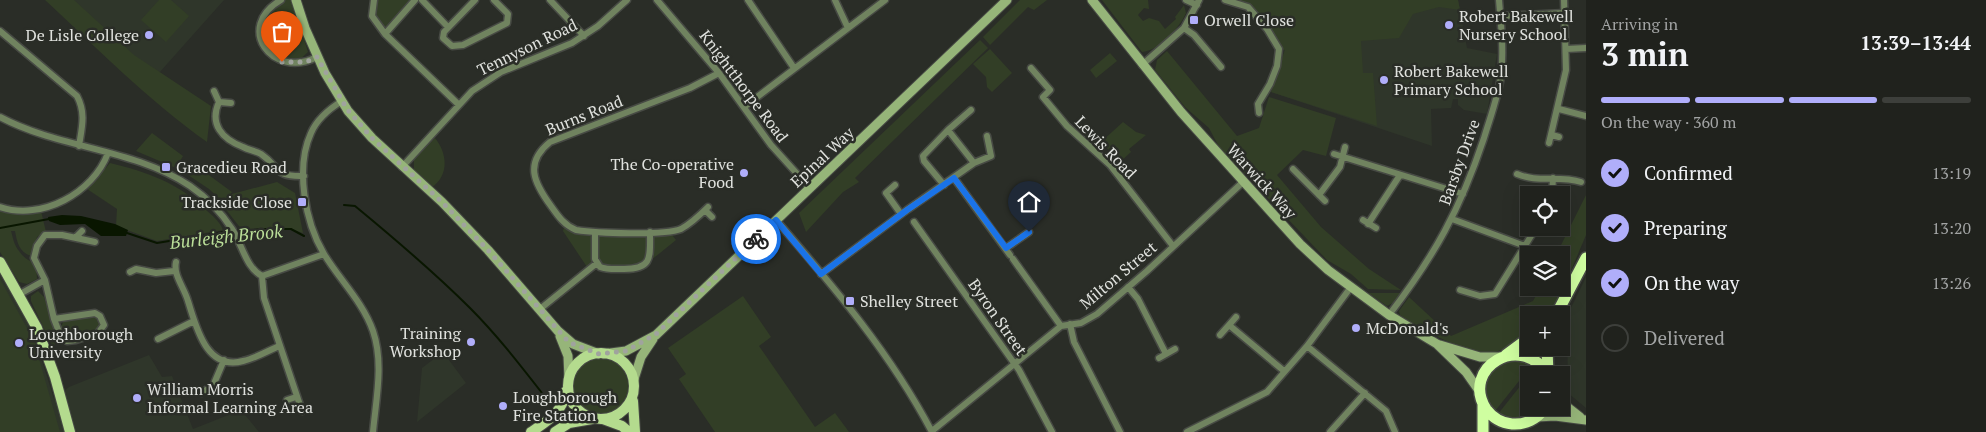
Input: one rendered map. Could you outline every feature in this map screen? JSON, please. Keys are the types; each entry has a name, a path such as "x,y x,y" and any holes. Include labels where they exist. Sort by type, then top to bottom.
{"highway":[{"path":"1560,306 1586,258"},
{"path":"1483,432 1481,381 1486,370 1520,345"},
{"path":"1503,357 1515,354 1527,356 1540,366"},
{"path":"1483,403 1493,416 1502,422 1519,424 1536,416"},
{"path":"1518,432 1537,416"}],"main road":[{"path":"0,262 20,294 47,352 70,432"},
{"path":"531,432 559,411 563,405 569,382 579,362 590,355 601,354 620,360 629,368 634,379 632,414 635,432"},
{"path":"569,382 570,400 584,415 622,426 629,432"},
{"path":"555,432 569,424 620,413 628,407 633,398"}],"street":[{"path":"281,0 263,14 259,25 260,38 264,48 282,62 306,62 317,57"},
{"path":"296,0 317,57 342,101 372,138 448,208 558,331 573,344 601,354"},
{"path":"374,0 372,16 385,34 458,104"},
{"path":"385,34 415,0"},
{"path":"422,0 447,26"},
{"path":"475,0 447,26 444,38 447,43 457,46 507,23 508,14 494,0"},
{"path":"550,0 584,36"},
{"name":"Tennyson Road","path":"402,167 458,104 481,85 501,72 559,49 584,36 627,0"},
{"name":"Knightthorpe Road","path":"657,0 719,73 770,145 810,188"},
{"path":"748,0 794,68"},
{"path":"835,0 848,28"},
{"path":"744,106 885,0"},
{"name":"Epinal Way","path":"634,379 641,357 656,334 1008,0"},
{"path":"1142,65 1184,28 1198,2 1186,0"},
{"path":"1225,0 1248,7 1267,29 1279,49 1277,66 1258,104 1258,113"},
{"name":"Barsby Drive","path":"1389,315 1423,270 1452,219 1463,194 1498,91 1502,64 1499,0"},
{"path":"1549,144 1566,78 1564,0"},
{"name":"Warwick Way","path":"1094,2 1142,65 1243,182 1300,244 1351,287 1389,315 1437,344 1466,372 1480,392"},
{"path":"1500,16 1565,13"},
{"path":"1184,28 1194,35 1221,67"},
{"path":"0,32 77,96 83,111 84,120 79,146"},
{"path":"1566,49 1586,48"},
{"name":"Lewis Road","path":"1031,68 1050,90 1043,97 1067,126 1110,165 1174,246"},
{"name":"Burns Road","path":"712,217 707,208 680,229 650,232 576,230 565,224 543,196 533,171 539,152 550,142 696,86 719,73"},
{"path":"214,91 219,102 214,116 216,125 221,132 241,147 262,154 282,174 304,176"},
{"path":"342,101 322,117 311,133 304,176 308,217 324,254 366,316 373,330 379,366 373,432"},
{"path":"219,102 232,104"},
{"path":"1559,109 1586,116"},
{"path":"944,185 924,162 923,156 971,110"},
{"path":"0,117 46,137 140,162 177,178 209,202 234,231 254,272 262,276 324,254"},
{"path":"948,130 974,164"},
{"path":"1552,135 1559,137"},
{"path":"821,274 901,214 974,164 991,156 987,136"},
{"path":"1319,195 1340,167 1346,147"},
{"path":"0,206 27,209 59,203 82,189 100,172 108,154"},
{"path":"1334,154 1463,194"},
{"path":"1293,169 1325,201"},
{"path":"1376,228 1366,222 1400,175"},
{"path":"1520,177 1571,178 1581,182"},
{"path":"954,178 1061,326"},
{"path":"1553,178 1553,186"},
{"name":"Milton Street","path":"932,432 1014,362 1061,326 1089,319 1128,287 1243,182"},
{"path":"895,185 886,193 901,214"},
{"path":"1452,219 1525,246 1531,236"},
{"path":"776,220 881,347 932,432"},
{"name":"Byron Street","path":"914,222 1014,362 1052,432"},
{"path":"76,237 82,231"},
{"path":"595,232 597,263 600,267 610,270 642,268 650,254 650,232"},
{"path":"1006,248 1029,232"},
{"path":"54,319 94,313 100,316 104,325 98,333 71,341 61,337 54,319 45,280 34,258 42,239 52,234 95,242"},
{"path":"1463,293 1486,297 1495,294 1520,254"},
{"path":"176,262 174,271 180,279 194,321 204,345 214,355 224,360 243,361 279,346"},
{"path":"540,309 597,263"},
{"path":"133,268 156,273 174,271"},
{"path":"262,276 264,298 302,411"},
{"path":"20,294 45,280"},
{"path":"1128,287 1138,299 1166,354"},
{"path":"1188,432 1259,397 1273,386 1351,287"},
{"path":"1220,335 1236,317"},
{"path":"161,335 194,321"},
{"path":"1070,324 1074,342 1120,432"},
{"path":"1229,325 1284,371"},
{"path":"558,331 568,356 569,382"},
{"name":"Epinal Way","path":"601,354 626,351 656,334"},
{"name":"Warwick Way","path":"1437,344 1480,358 1503,357"},
{"path":"1306,346 1386,411 1396,432"},
{"path":"1159,358 1175,349"},
{"path":"206,393 218,378 224,360"},
{"path":"1330,432 1364,393"},
{"path":"287,400 296,397"},
{"path":"1570,410 1585,420"},
{"path":"1554,416 1585,420"}],"shaded area":[{"path":"45,0 74,0 134,55 211,106 207,142 144,92"},
{"name":"De Lisle College","path":"71,0 224,0 159,73 115,43"},
{"path":"159,0 171,0 189,16 166,42 141,20"},
{"path":"281,0 296,0 301,30 308,52 295,64 282,62 260,38 263,13"},
{"path":"374,0 415,0 385,34 372,9"},
{"path":"1020,0 1047,0 1034,10 1028,7 990,45 983,37"},
{"path":"1102,0 1148,0 1149,9 1144,8 1138,15 1143,21 1149,18 1159,21 1165,29 1176,19 1175,17 1184,5 1186,13 1179,25 1162,43 1149,51 1142,52"},
{"path":"1225,0 1458,0 1460,10 1439,7 1413,14 1399,38 1361,41 1363,73 1373,73 1377,126 1271,92 1285,50 1279,49 1248,7"},
{"name":"Robert Bakewell Primary School","path":"1458,0 1467,48 1497,54 1487,114 1464,110 1458,105 1458,99 1453,99 1451,108 1431,109 1432,146 1271,92 1300,1"},
{"path":"980,40 988,48 855,178 859,182 843,192 806,232 799,213"},
{"path":"990,49 1012,73 992,92 987,87 986,77 973,64"},
{"path":"1167,51 1237,136 1259,128 1269,97 1336,118 1326,156 1303,150 1277,175 1321,227 1369,269 1401,290 1368,289 1351,274 1327,260 1219,147 1209,128 1185,107 1155,70 1157,60"},
{"path":"1110,53 1117,61 1096,78 1090,70"},
{"path":"1123,122 1136,132 1146,135 1129,149 1131,152 1120,162 1101,142"},
{"path":"152,133 183,156 176,168 136,151"},
{"path":"435,138 442,151 445,165 441,177 431,188 414,170 414,158"},
{"path":"110,163 137,170 174,186 196,201 218,222 223,230 157,241 116,226 117,209 87,189"},
{"path":"195,165 232,192 224,203 209,189 182,171 186,166"},
{"path":"277,182 295,193 303,233 291,229 242,230 224,207 232,194"},
{"path":"1586,195 1586,235 1570,273 1570,246 1560,246 1566,236 1570,236 1570,227"},
{"path":"0,208 41,211 46,232 37,237 31,256 21,249 15,231 11,231 17,249 36,267 37,279 27,284 19,282 0,252"},
{"name":"Burleigh Brook","path":"62,215 81,216 115,224 128,230 126,236 101,236 85,224 60,225 49,221 48,217"},
{"path":"565,224 576,230 669,231 676,240 658,255 640,266 621,270 597,263 589,270 563,231"},
{"name":"Loughborough University","path":"0,272 33,332 54,399 69,387 149,355 162,377 172,376 193,429 241,410 259,432 0,432"},
{"path":"1586,277 1586,408 1570,395 1570,366 1568,366 1568,356 1570,356 1570,310"},
{"path":"0,279 34,341 60,432 0,432"},
{"path":"38,291 44,297 57,339 53,348 31,301 31,296"},
{"path":"1368,293 1401,293 1393,303 1387,306"},
{"path":"743,296 771,337 759,346 815,427 835,413 849,432 715,432 679,379 686,374 668,348"},
{"path":"1536,296 1560,296 1556,306 1521,306 1533,301"},
{"path":"1409,297 1451,336 1520,307 1520,340 1490,353 1471,350 1444,340 1417,327 1400,315 1399,311"},
{"path":"95,316 101,323 98,330 74,339 64,335 61,327 65,318"},
{"path":"443,352 466,383 417,422 422,368"},
{"path":"594,358 606,358 616,362 624,370 628,386 624,402 616,410 606,414 594,414 584,410 576,402 572,392 572,380 576,370 584,362"},
{"path":"1517,360 1531,363 1531,366 1520,366 1520,380 1495,411 1489,402 1485,385 1491,371 1506,362"},
{"path":"1520,386 1520,416 1528,416 1509,418 1498,414"}],"waterway":[{"name":"Burleigh Brook","path":"344,205 355,206 414,256 481,319 549,402"},
{"name":"Burleigh Brook","path":"0,228 49,219"},
{"name":"Burleigh Brook","path":"127,233 157,243 224,232 266,229 291,229 304,236"}],"way so far":[{"path":"282,62 295,64 317,57 347,109 372,138 442,202 488,250 566,339 588,351 599,354 620,352 632,349 644,342 656,334 756,239"}],"place":[{"name":"Orwell Close","path":"1194,20"},
{"name":"Robert Bakewell Nursery School","path":"1449,25"},
{"name":"De Lisle College","path":"149,35"},
{"name":"Robert Bakewell Primary School","path":"1384,80"},
{"name":"Gracedieu Road","path":"166,167"},
{"name":"The Co-operative Food","path":"744,173"},
{"name":"Trackside Close","path":"302,202"},
{"name":"Shelley Street","path":"850,301"},
{"name":"McDonald's","path":"1356,328"},
{"name":"Training Workshop","path":"471,342"},
{"name":"Loughborough University","path":"19,343"},
{"name":"William Morris Informal Learning Area","path":"137,398"},
{"name":"Loughborough Fire Station","path":"503,406"}],"route":[{"path":"756,239 776,220 821,274 907,210 954,178 1006,248 1029,232"}]}
